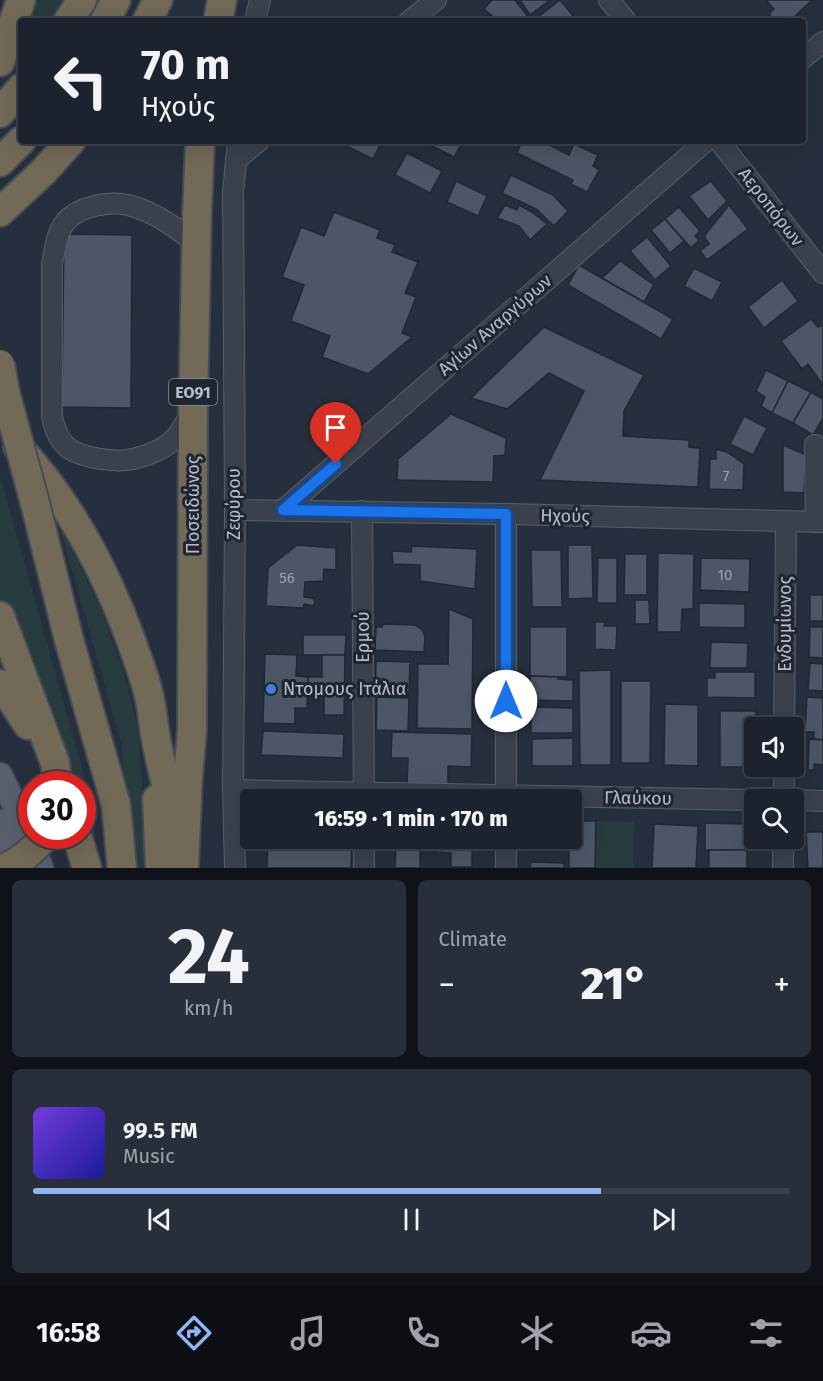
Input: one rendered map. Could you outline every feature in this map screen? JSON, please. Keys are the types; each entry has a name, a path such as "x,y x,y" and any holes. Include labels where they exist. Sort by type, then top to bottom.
{"highway":[{"path":"0,62 21,0"},
{"path":"70,18 82,0"},
{"path":"107,18 116,0"},
{"path":"149,18 158,0"},
{"path":"219,18 222,0"},
{"path":"0,113 18,92"},
{"path":"0,162 18,144"},
{"path":"0,212 43,172 68,144"},
{"name":"Ποσειδώνος","path":"183,868 192,730 193,411 200,144"},
{"path":"0,364 69,640 116,805 122,868"},
{"name":"Ποσειδώνος","path":"0,428 26,455 66,509 114,597 139,663 149,698 183,868"},
{"path":"0,616 56,771"},
{"path":"0,684 34,735 53,771"},
{"path":"192,730 201,817 201,868"},
{"path":"158,749 157,799 160,868"},
{"path":"4,868 19,861 33,849"},
{"path":"81,849 87,868"}],"main road":[{"path":"0,774 25,826 41,868"},
{"path":"0,822 20,868"}],"street":[{"path":"256,18 260,0"},
{"path":"413,18 436,0"},
{"path":"609,0 624,18"},
{"path":"806,56 823,42"},
{"path":"237,151 253,144"},
{"name":"Αγίων Αναργύρων","path":"283,510 703,144"},
{"name":"Αεροπόρων","path":"721,144 823,273"},
{"name":"Ζεφύρου","path":"235,868 233,192 237,151"},
{"path":"193,411 174,439 154,452 131,459 104,459 80,455 67,447 58,436 52,417 52,264 57,239 66,220 86,209 106,204 128,205 152,214 196,243"},
{"path":"815,445 820,522"},
{"name":"Ηχούς","path":"235,510 820,522"},
{"name":"Ερμού","path":"362,511 364,789"},
{"path":"506,514 506,789"},
{"name":"Ενδυμίωνος","path":"784,717 786,521"},
{"name":"Γλαύκου","path":"234,790 240,790"},
{"name":"Γλαύκου","path":"582,798 744,800"},
{"path":"804,800 823,801"},
{"path":"364,849 364,868"},
{"path":"506,849 506,868"},
{"path":"783,849 783,868"}],"shaded area":[{"path":"39,0 70,0 56,18 31,18"},
{"path":"0,476 83,771 56,771 0,666"},
{"path":"58,521 102,612 123,671 137,723 148,868 129,868 124,817 122,746"},
{"path":"596,821 634,822 633,868 595,868"},
{"path":"96,848 98,868 90,849"}],"building":[{"path":"492,0 515,0 529,18 494,18 484,9"},
{"path":"520,0 550,0 530,15"},
{"path":"560,0 575,18 537,18"},
{"path":"766,0 812,0 793,18 772,18 769,14 774,9"},
{"path":"342,144 380,144 373,159"},
{"path":"428,144 461,144 454,157"},
{"path":"521,144 552,144 551,146 569,155 574,144 598,155 593,166 599,170 587,192 571,184 573,180 517,153"},
{"path":"407,153 442,171 430,193 395,175"},
{"path":"511,175 553,195 568,211 554,226 536,209 502,193"},
{"path":"456,181 487,196 478,216 447,202"},
{"path":"711,181 727,201 708,220 689,196"},
{"path":"505,205 517,210 519,205 547,224 530,240 519,226 497,218"},
{"path":"729,205 748,229 707,260 700,251 709,244 704,236"},
{"path":"679,207 700,231 695,236 699,240 691,248 665,219"},
{"path":"334,212 380,230 377,238 395,245 392,252 418,262 405,293 416,297 402,333 412,337 368,374 322,357 330,336 291,321 304,285 282,277 301,227 324,236"},
{"path":"665,219 684,241 670,253 651,230"},
{"path":"64,234 132,235 131,408 62,407"},
{"path":"647,237 671,266 655,280 630,251"},
{"path":"620,261 654,285 644,302 602,278"},
{"path":"579,265 673,319 661,339 568,285"},
{"path":"694,268 722,282 712,301 684,286"},
{"path":"782,280 798,301 764,328 748,307"},
{"path":"811,319 818,327 823,325 823,385 808,364 802,369 781,341"},
{"path":"544,327 644,375 624,411 623,436 689,440 689,447 700,448 698,487 540,480 584,391 549,373 507,409 471,398"},
{"path":"766,370 788,381 772,413 761,406 765,397 756,391"},
{"path":"788,381 811,392 793,423 772,413"},
{"path":"811,392 823,399 823,418 813,435 793,423"},
{"path":"451,414 506,438 505,455 494,456 493,482 397,480 398,459"},
{"path":"744,416 767,428 753,455 730,444"},
{"path":"783,445 806,455 804,493 783,492"},
{"path":"716,449 727,452 744,464 743,490 709,489 710,459 716,459"},
{"path":"297,545 336,548 336,570 324,569 323,581 305,582 304,597 313,598 315,602 313,606 304,604 303,608 266,606 268,568"},
{"path":"568,545 592,545 593,598 568,599"},
{"path":"412,546 477,549 475,589 420,581 420,565 393,564 392,551 411,552"},
{"path":"531,550 561,550 562,607 532,607"},
{"path":"658,553 694,554 693,609 682,609 681,632 657,632"},
{"path":"625,554 647,554 647,595 624,595"},
{"path":"598,558 617,558 617,603 597,603"},
{"path":"701,558 750,559 749,592 700,590"},
{"path":"810,595 823,595 823,621 810,621"},
{"path":"635,600 649,600 650,624 635,624"},
{"path":"699,603 745,604 745,628 699,627"},
{"path":"449,609 473,619 472,729 417,728 418,664 448,664"},
{"path":"595,622 605,622 604,626 617,626 616,650 595,649"},
{"path":"383,624 415,625 422,630 425,636 424,652 375,650 376,627 382,627"},
{"path":"530,627 567,627 567,677 530,676"},
{"path":"810,627 823,627 823,658 809,657"},
{"path":"303,635 346,635 345,655 303,655"},
{"path":"711,642 748,643 747,668 710,668"},
{"path":"265,654 297,655 296,676 308,677 307,708 295,708 295,724 263,723"},
{"path":"322,655 345,655 344,715 324,715 324,690 308,689 308,677 322,677"},
{"path":"376,661 410,662 409,694 375,693"},
{"path":"810,663 823,664 823,691 808,690"},
{"path":"611,670 611,765 580,765 579,671"},
{"path":"715,672 755,672 755,698 707,697 707,678 715,678"},
{"path":"530,676 573,680 573,701 530,700"},
{"path":"621,681 651,681 650,763 621,763"},
{"path":"377,697 409,698 408,731 376,730"},
{"path":"807,697 823,698 823,740 814,739 814,732 805,732"},
{"path":"665,704 698,705 698,766 664,765"},
{"path":"531,707 573,708 573,733 531,733"},
{"path":"720,711 756,711 756,717 744,717 744,767 720,767"},
{"path":"263,731 344,734 343,758 261,755"},
{"path":"392,732 472,734 471,767 448,766 448,788 407,786 408,758 391,758"},
{"path":"573,738 573,766 532,766 532,739"},
{"path":"809,739 823,740 823,765 814,764 814,770 808,770"},
{"path":"582,821 596,821 595,868 569,868 569,849 582,849"},
{"path":"705,823 744,824 744,849 747,850 705,850"},
{"path":"654,824 698,826 696,868 652,868"},
{"path":"806,832 823,832 823,868 808,868"},
{"path":"268,849 352,849 351,868 267,868"},
{"path":"396,849 436,849 436,852 420,852 420,868 395,868"},
{"path":"436,849 472,849 472,867 451,867 451,853 436,852"},
{"path":"532,849 560,849 560,852 532,851"},
{"path":"709,850 747,850 747,868 709,868"},
{"path":"531,862 564,863 564,868 530,868"}],"place":[{"name":"Ντομους Ιτάλια","path":"271,689"}],"route":[{"path":"336,464 283,510 506,514 506,701"}]}
